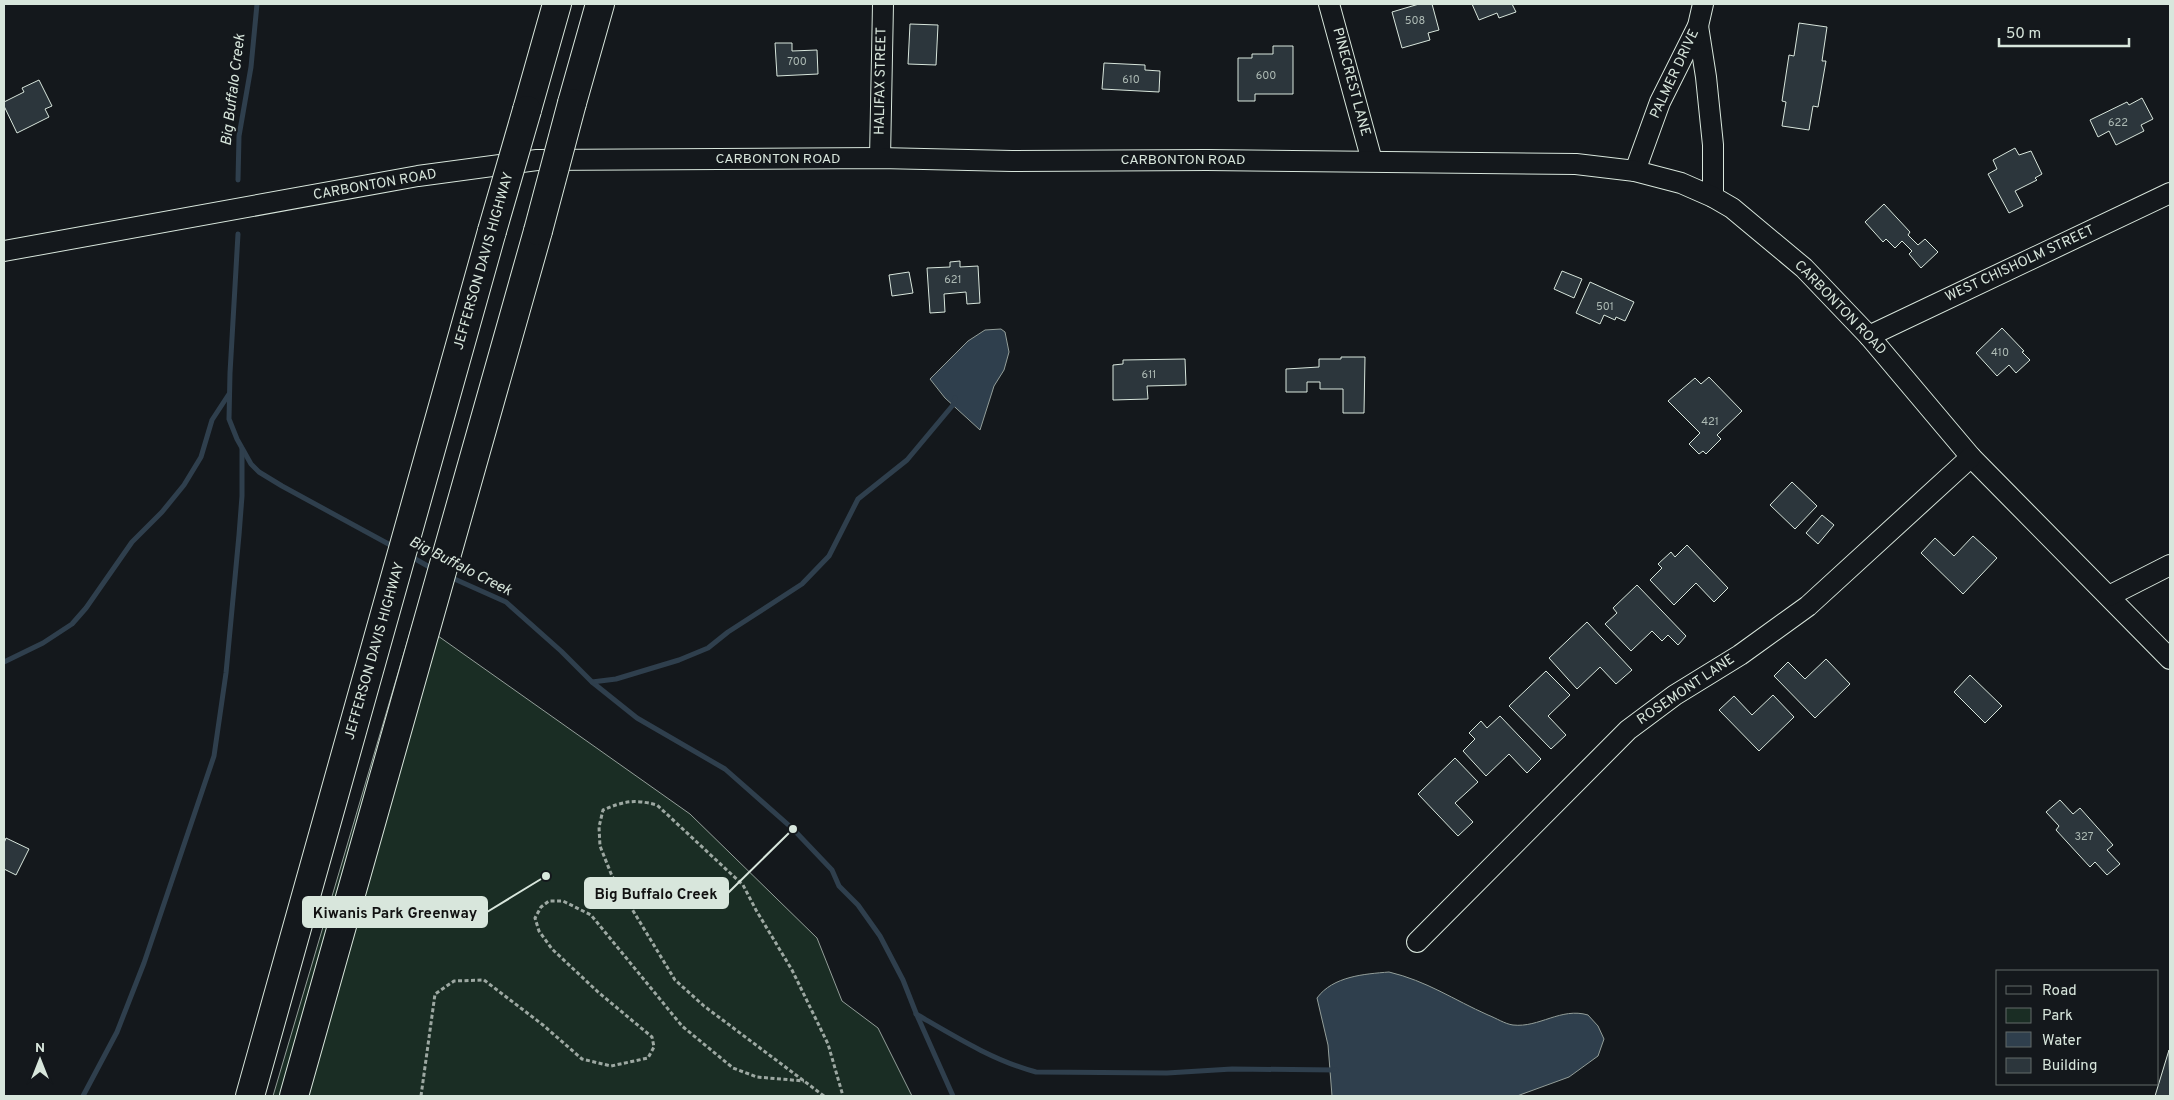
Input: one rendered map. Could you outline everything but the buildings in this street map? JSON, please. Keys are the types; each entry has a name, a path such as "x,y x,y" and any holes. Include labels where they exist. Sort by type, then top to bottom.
{"highway":[{"name":"JEFFERSON DAVIS HIGHWAY","path":"250,1096 557,4"},
{"path":"294,1096 538,231 600,4"}],"street":[{"name":"HALIFAX STREET","path":"880,158 883,4"},
{"name":"PINECREST LANE","path":"1329,4 1372,161"},
{"name":"PALMER DRIVE","path":"1635,171 1660,102 1698,26 1704,4"},
{"path":"1698,26 1713,146 1712,197"},
{"name":"CARBONTON ROAD","path":"4,251 418,176 537,160 880,158 1021,161 1372,161 1576,164 1635,171 1681,183 1732,208 1804,268 1869,336 1971,457 2170,659"},
{"name":"WEST CHISHOLM STREET","path":"1869,336 2170,193"},
{"name":"ROSEMONT LANE","path":"1417,942 1628,730 1675,695 1740,655 1808,606 1971,457"},
{"path":"2109,596 2170,566"}],"path":[{"path":"824,1096 704,1006 675,980 612,876 600,846 599,827 603,810 623,801 642,801 657,805 743,885 792,970 828,1044 843,1096"},
{"path":"421,1096 435,994 454,981 484,980 543,1025 582,1059 611,1066 648,1058 654,1047 652,1037 598,992 552,949 539,931 536,918 541,908 549,901 563,901 591,915 682,1026 733,1068 756,1077 804,1081"}],"green space":[{"path":"414,619 690,814 817,938 842,1001 878,1028 912,1096 273,1096"}],"water":[{"path":"1001,329 1005,332 1009,352 1004,370 994,386 980,430 945,398 930,379 968,341 985,330"},
{"path":"1389,972 1416,980 1513,1025 1532,1024 1559,1015 1578,1013 1588,1015 1598,1026 1604,1039 1598,1056 1569,1077 1517,1096 1332,1096 1328,1045 1317,998 1332,985 1340,981 1360,975"}],"waterway":[{"name":"Big Buffalo Creek","path":"238,180 239,136 251,67 257,4"},
{"name":"Big Buffalo Creek","path":"238,234 229,419 237,439 251,464 259,472 394,547"},
{"path":"4,662 43,643 72,624 86,608 132,542 162,512 184,485 201,457 212,420 229,394"},
{"path":"592,682 616,679 679,660 708,648 728,632 802,584 829,556 858,499 907,460 953,405 955,398"},
{"path":"83,1096 117,1032 144,963 214,756 226,673 239,535 242,496 242,449"},
{"name":"Big Buffalo Creek","path":"410,556 433,569"},
{"name":"Big Buffalo Creek","path":"450,577 506,602 561,651 592,682 637,718 725,769 793,829 832,870 839,886 858,905 880,936 903,980 953,1096"},
{"path":"916,1014 990,1055 1036,1072 1167,1073 1232,1069 1336,1070"}],"place":[{"name":"Big Buffalo Creek","path":"793,829"},
{"name":"Kiwanis Park Greenway","path":"546,876"}]}
